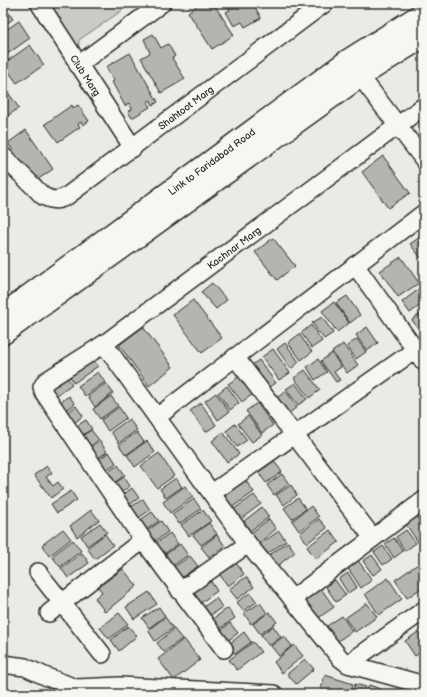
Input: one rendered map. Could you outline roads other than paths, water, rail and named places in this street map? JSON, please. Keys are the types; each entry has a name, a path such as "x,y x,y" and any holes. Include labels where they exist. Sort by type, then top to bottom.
{"main road":[{"name":"Link to Faridabad Road","path":"3,315 349,60 424,13"},
{"name":"Link to Faridabad Road","path":"3,333 360,76 424,36"}],"street":[{"name":"Club Marg","path":"38,3 133,148"},
{"path":"78,65 162,3"},
{"name":"Shahtoot Marg","path":"3,156 43,196 50,200 58,200 67,196 325,3"},
{"path":"360,76 424,160"},
{"name":"Kachnar Marg","path":"143,540 44,393 42,387 46,381 104,344 424,106"},
{"path":"157,416 424,213"},
{"path":"212,493 294,435 420,356 355,265"},
{"path":"104,344 248,544 340,658 348,664 424,685"},
{"path":"235,357 373,538"},
{"path":"292,599 424,500"},
{"path":"55,608 143,540 224,649"},
{"path":"180,591 248,544"},
{"path":"38,572 55,608 102,654"},
{"path":"348,664 424,610"},
{"path":"3,664 12,664 25,667 46,677 76,688 120,686 274,694"}]}
